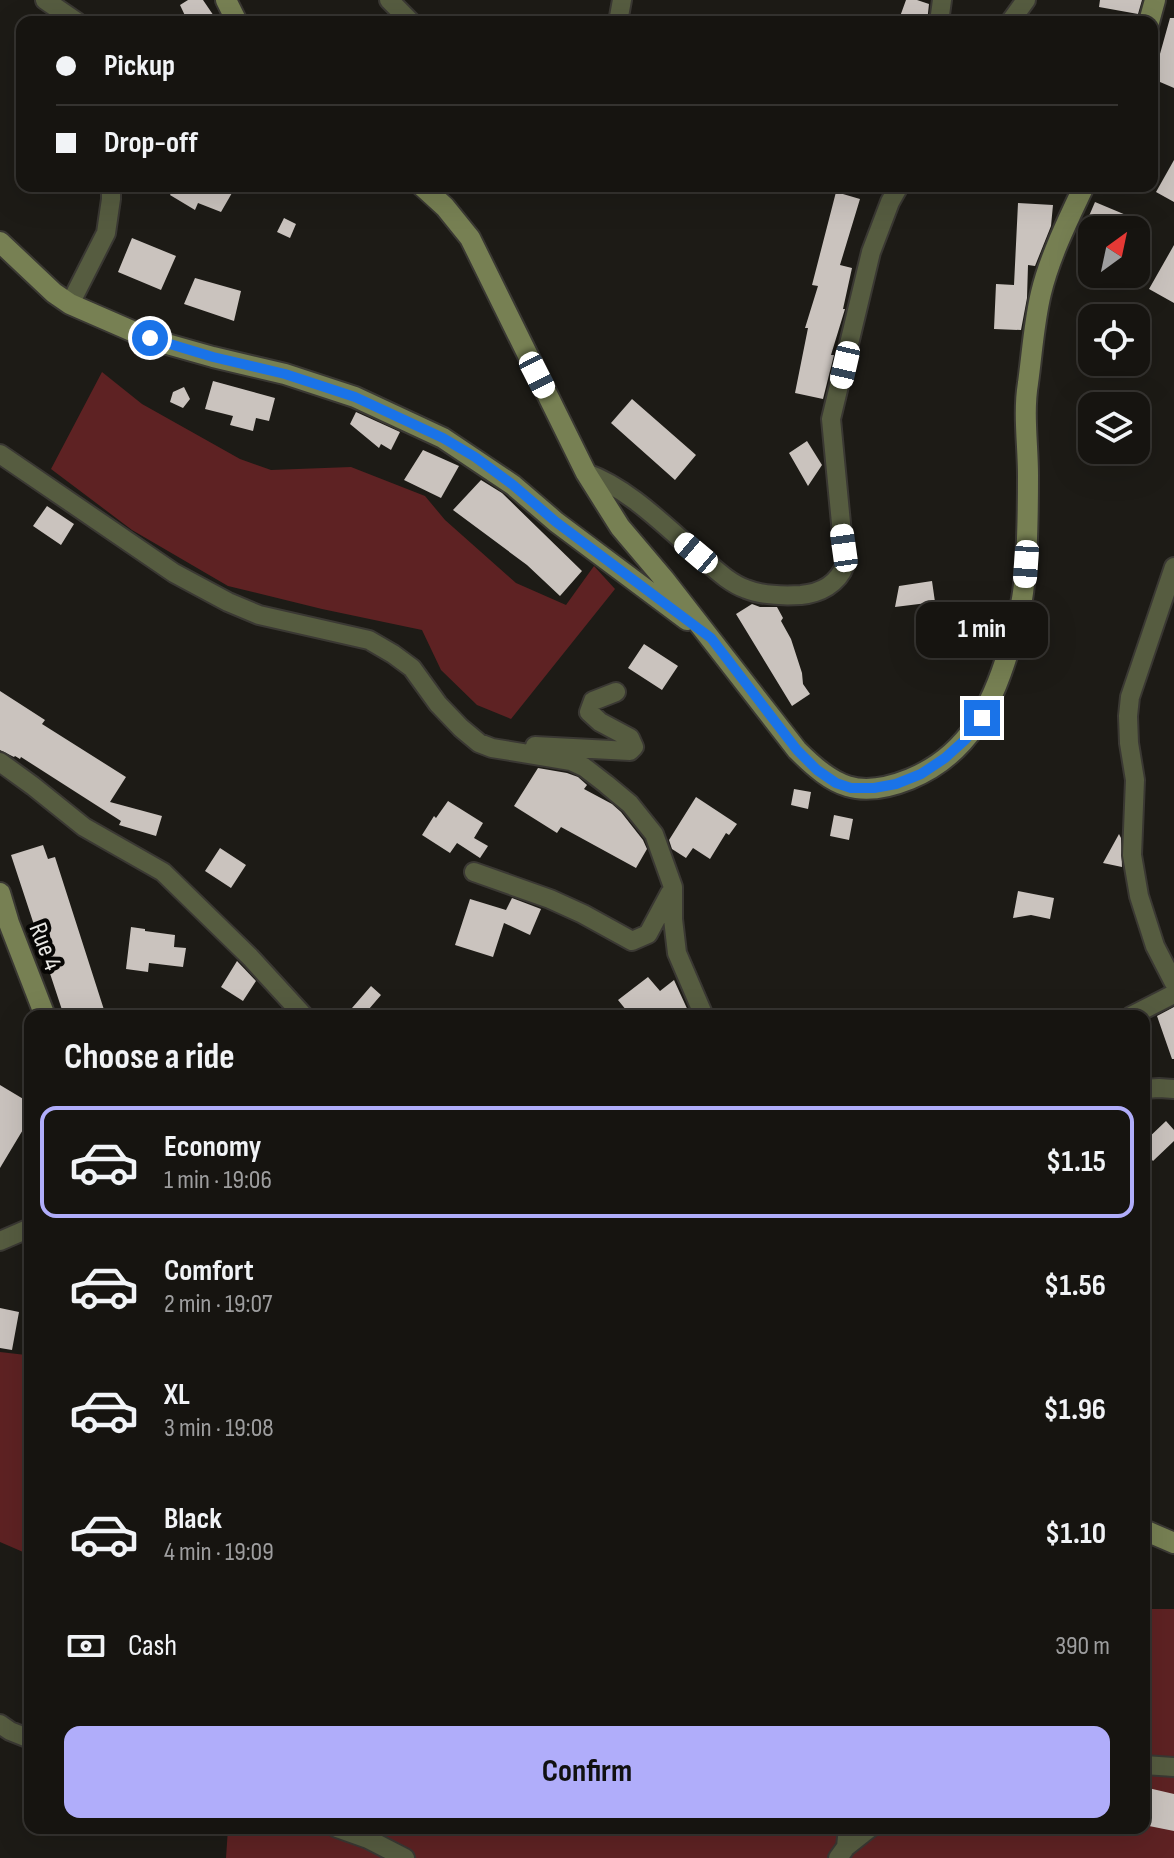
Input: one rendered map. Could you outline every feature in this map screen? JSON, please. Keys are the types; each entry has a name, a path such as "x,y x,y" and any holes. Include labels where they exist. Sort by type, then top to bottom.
{"street":[{"path":"45,0 68,16"},
{"path":"389,0 405,16"},
{"path":"70,304 106,233 111,192"},
{"path":"429,192 470,238 586,473 620,527 797,750 817,770 836,783 851,788 896,784 921,774 966,739 982,718 993,695 1021,611 1027,545 1027,389 1041,292 1061,235 1081,192"},
{"path":"586,473 602,478 629,497 723,576 743,588 761,594 789,596 813,593 833,583 845,565 831,419 871,252 896,192"},
{"path":"0,242 39,281 70,304 167,344 285,374 355,397 443,438 513,485 556,522 711,638"},
{"path":"0,454 174,573 228,602 259,615 369,640 393,654 412,668 438,704 479,743 492,748 571,761 606,784 630,804 654,834 673,887 677,953 701,1010"},
{"path":"1174,567 1130,697 1128,716 1135,780 1132,855 1139,896 1155,946 1174,983"},
{"path":"492,748 557,747 630,751 634,747 630,738 600,722 589,712 593,701 616,692"},
{"path":"0,762 84,827 163,872 250,957 299,1010"},
{"path":"474,872 550,899 632,941 643,938 652,929 673,887"},
{"name":"Rue 4","path":"1,898 43,1010"},
{"path":"1143,1010 1174,994"},
{"path":"1150,1089 1174,1089"},
{"path":"0,1241 24,1231"},
{"path":"1150,1533 1174,1543"},
{"path":"3,1729 24,1737"},
{"path":"1150,1765 1174,1767"},
{"path":"354,1834 405,1858"}],"shaded area":[{"path":"102,372 142,404 240,459 271,470 351,467 425,496 445,520 516,583 566,605 594,566 615,589 511,719 477,705 441,670 422,630 228,586 132,530 51,469"},
{"path":"0,1352 24,1355 24,1552 0,1542"},
{"path":"1150,1609 1174,1609 1174,1858 226,1858 228,1834 1150,1834"}],"building":[{"path":"188,0 203,0 214,16 185,16 180,5"},
{"path":"906,0 929,4 928,16 900,16"},
{"path":"1100,0 1142,0 1138,14 1099,7"},
{"path":"1170,18 1174,18 1174,88 1158,81 1158,61"},
{"path":"1174,160 1174,202 1156,192"},
{"path":"172,192 233,192 221,212 198,203 195,210 170,195"},
{"path":"836,192 860,199 840,265 852,268 823,399 795,393 808,328 805,328 818,286 812,285"},
{"path":"1095,202 1126,215 1126,216 1089,216"},
{"path":"1018,203 1053,205 1051,226 1035,266 1028,265 1027,298 1021,330 994,329 996,284 1014,285"},
{"path":"284,218 296,224 290,238 277,232"},
{"path":"132,238 176,256 161,290 118,272"},
{"path":"1174,245 1174,303 1150,287"},
{"path":"195,278 241,291 234,321 184,304"},
{"path":"213,381 275,398 269,421 256,418 253,431 230,425 233,416 205,409"},
{"path":"184,387 190,399 183,408 170,402 173,392"},
{"path":"632,399 696,455 675,480 611,423"},
{"path":"356,412 400,432 391,450 381,444 379,448 350,424"},
{"path":"807,441 822,465 808,486 789,453"},
{"path":"423,450 459,466 441,498 404,480"},
{"path":"481,480 502,493 582,571 560,596 527,565 453,510"},
{"path":"47,506 74,524 61,545 33,526"},
{"path":"932,581 935,602 895,607 899,586"},
{"path":"752,604 777,607 783,618 781,621 791,639 803,684 810,694 792,706 736,614"},
{"path":"644,644 678,666 662,690 628,668"},
{"path":"0,691 45,720 42,724 126,777 110,802 162,816 156,836 119,825 121,821 21,757 0,750"},
{"path":"538,768 578,777 587,785 584,789 621,812 647,849 636,868 561,827 557,833 514,806"},
{"path":"794,789 811,792 808,809 791,805"},
{"path":"696,797 737,824 729,835 726,833 710,859 693,848 686,858 672,849 669,840"},
{"path":"448,801 483,823 474,838 488,846 480,858 457,843 450,853 422,835"},
{"path":"834,815 853,819 849,840 830,836"},
{"path":"1119,834 1121,838 1122,867 1103,863"},
{"path":"43,845 48,859 55,857 104,1010 62,1010 11,855"},
{"path":"220,848 246,865 231,888 205,871"},
{"path":"1018,891 1054,898 1050,919 1031,915 1013,918"},
{"path":"512,898 541,909 530,935 504,923 493,957 455,945 470,899 506,910"},
{"path":"131,927 175,935 174,947 186,948 183,967 149,963 148,972 126,969"},
{"path":"237,961 256,981 243,1001 221,987"},
{"path":"648,977 660,991 674,980 688,1010 626,1010 618,1000"},
{"path":"371,986 381,995 368,1010 352,1008"},
{"path":"1174,1007 1174,1059 1172,1059 1157,1016"},
{"path":"0,1085 24,1099 24,1128 0,1168"},
{"path":"1166,1121 1174,1130 1174,1141 1153,1161 1150,1158 1150,1136"},
{"path":"0,1308 19,1312 12,1350 0,1348"},
{"path":"1150,1788 1174,1794 1174,1831 1150,1826"}],"route":[{"path":"150,338 285,374 355,397 443,438 475,457 711,638 797,750 836,783 851,788 874,788 896,784 921,774 966,739 982,718"}]}
